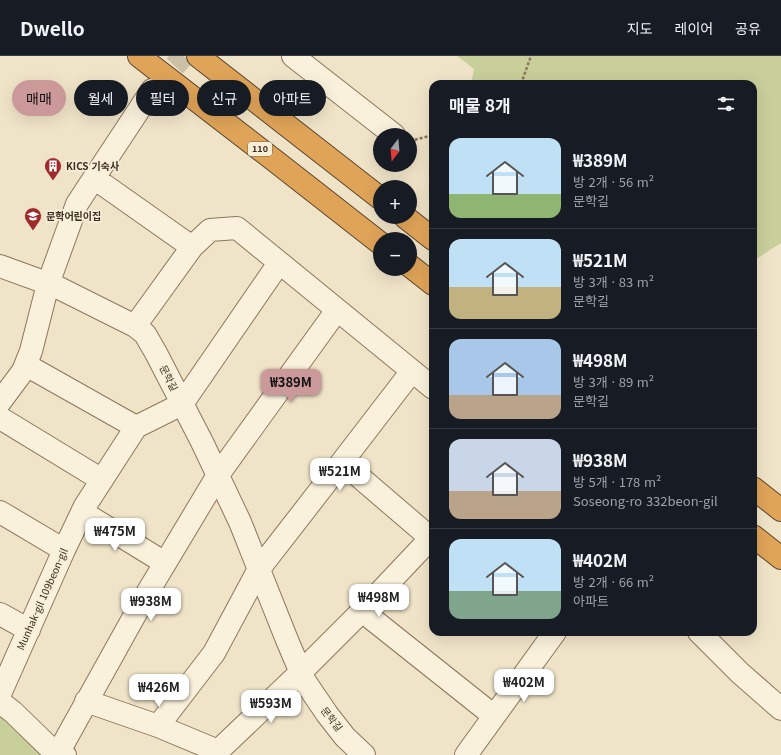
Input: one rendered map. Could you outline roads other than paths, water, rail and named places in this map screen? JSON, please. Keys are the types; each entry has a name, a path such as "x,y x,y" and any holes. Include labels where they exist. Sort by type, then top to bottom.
{"highway":[{"name":"110","path":"139,56 373,238"},
{"path":"198,56 373,193"},
{"path":"414,224 429,236"},
{"path":"417,271 429,281"},
{"path":"757,491 781,510"},
{"path":"757,539 781,558"}],"street":[{"path":"293,56 385,128"},
{"path":"0,402 24,371 31,351 48,284 77,204 136,114"},
{"path":"94,178 192,247"},
{"path":"135,326 192,247 210,230 237,228 429,385"},
{"path":"26,364 136,427 182,404 279,263"},
{"name":"문학길","path":"0,266 55,286 135,326 145,334 218,475 240,522 304,680 326,714 364,755"},
{"path":"0,702 13,712 51,749 60,754 86,701 165,563 218,475 337,310"},
{"path":"158,726 214,653 259,569 412,371"},
{"path":"0,418 102,480"},
{"name":"Munhak-gil 109beon-gil","path":"0,694 85,506 136,427"},
{"path":"342,462 429,536"},
{"path":"0,512 64,550"},
{"path":"82,512 165,563"},
{"path":"86,701 158,726 216,753 301,672 429,542"},
{"path":"362,611 494,716"},
{"path":"0,614 29,630"},
{"path":"466,755 552,636"},
{"path":"703,636 740,673 781,709"}],"tunnel":[{"path":"161,80 184,56"}],"place":[{"name":"KICS 기숙사","path":"53,181"},
{"name":"문학어린이집","path":"33,231"}]}
